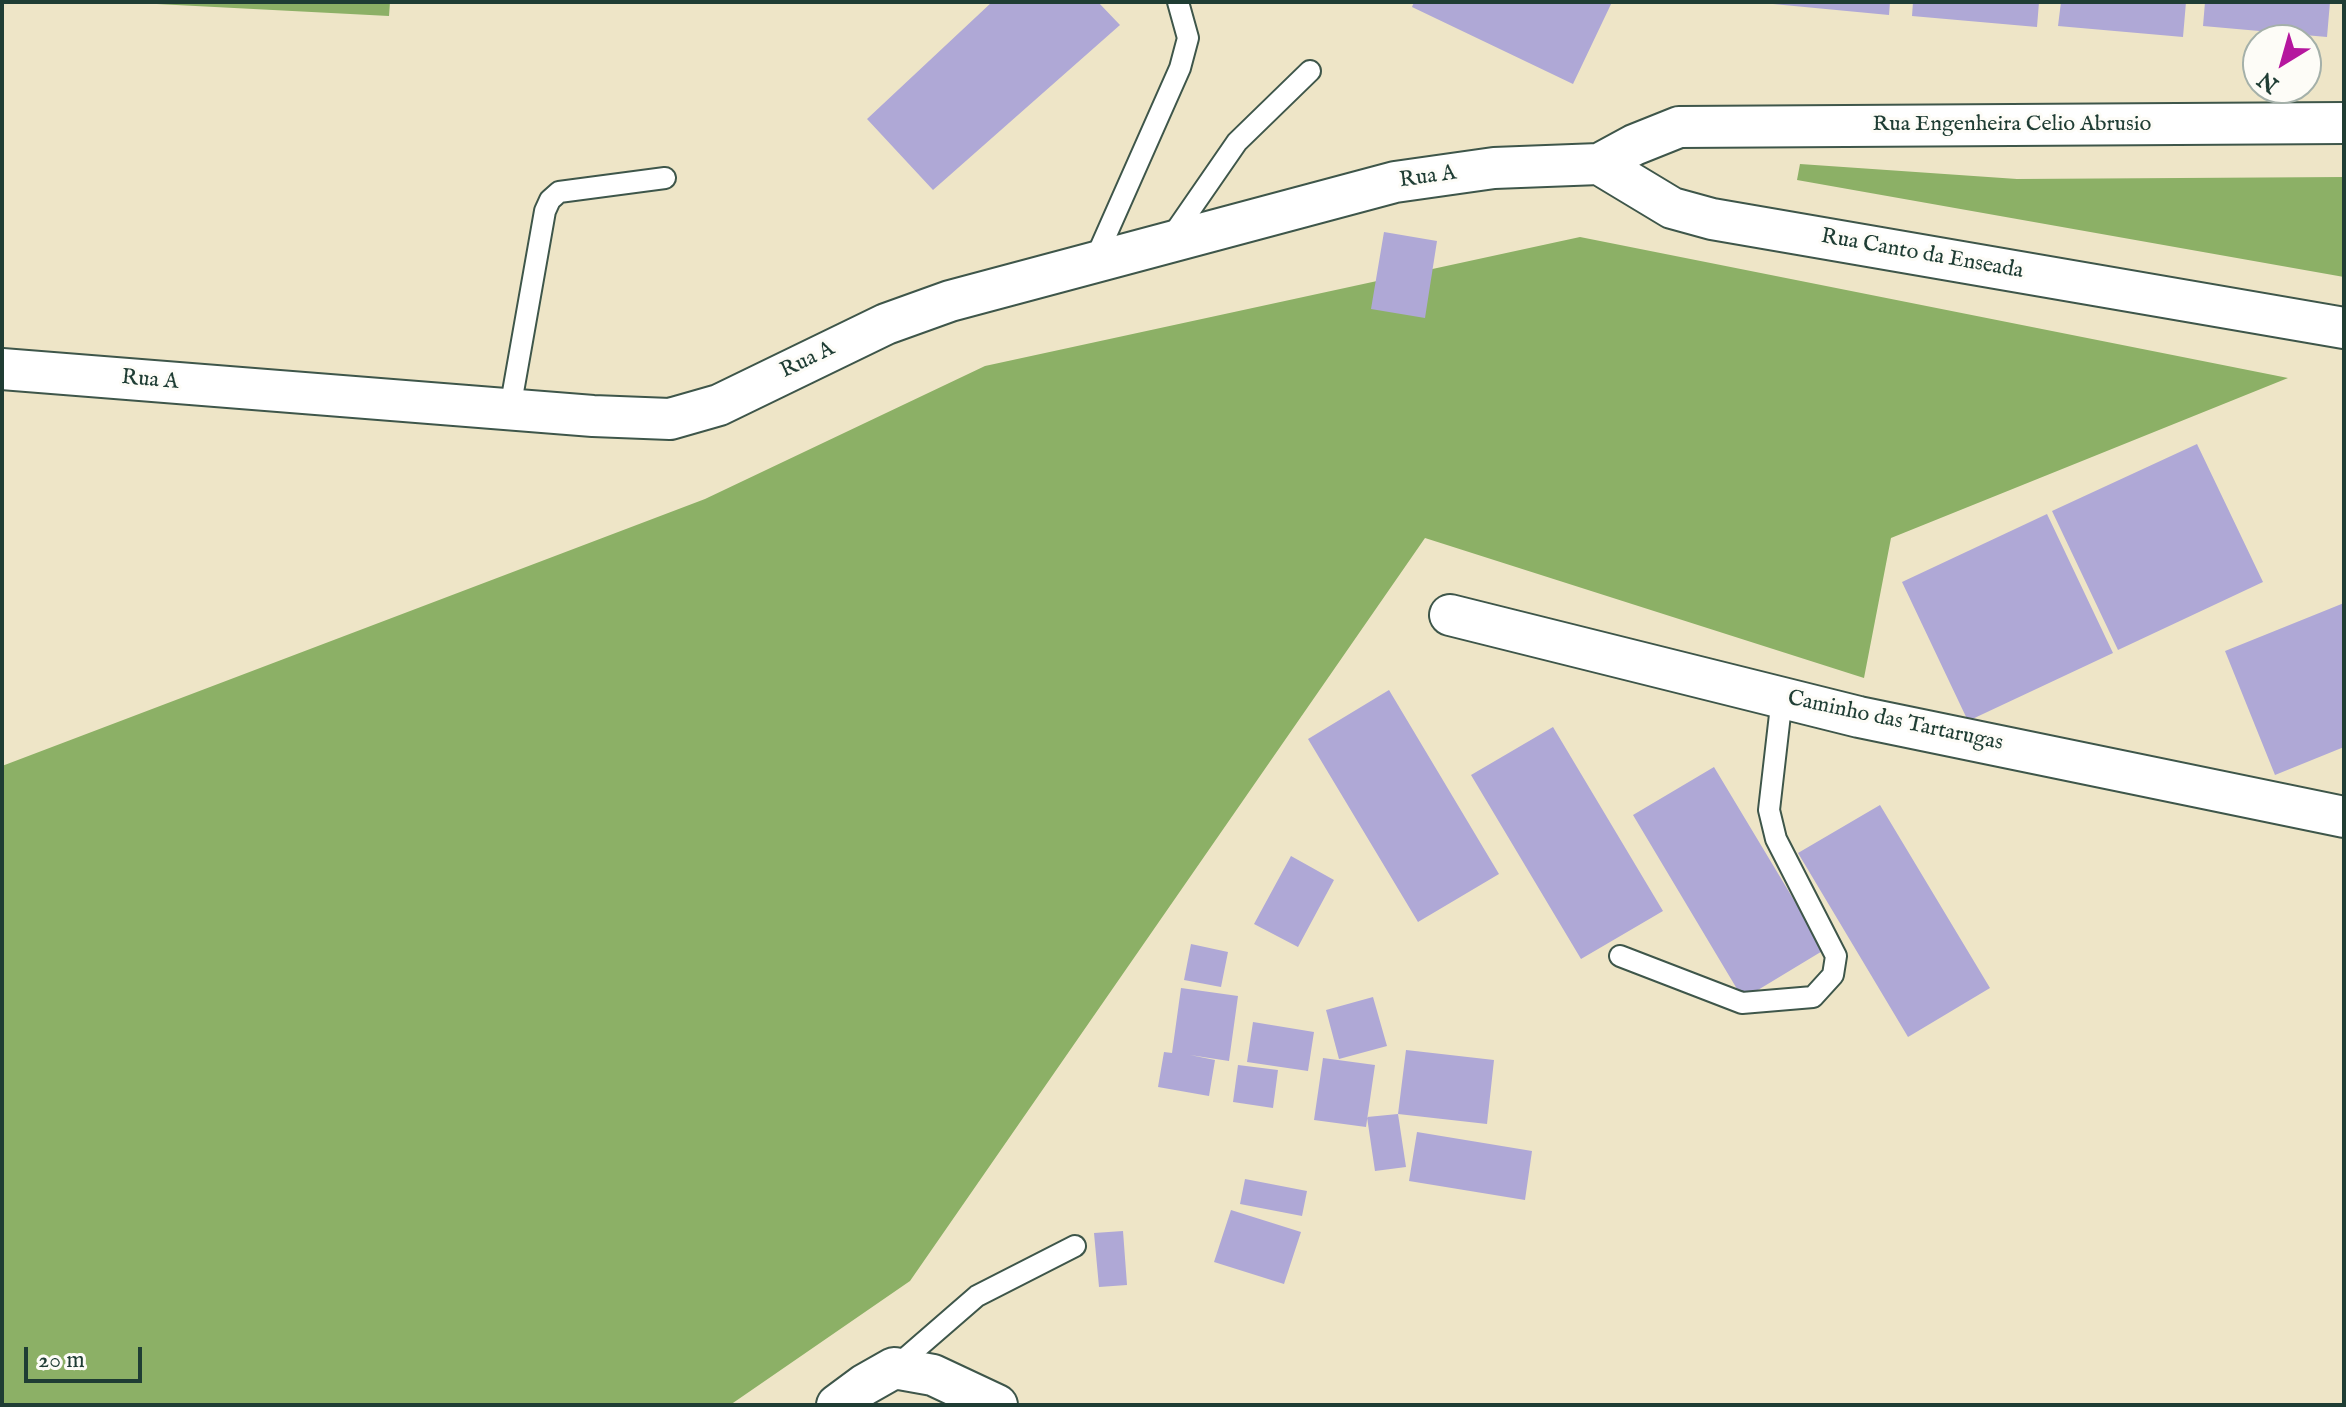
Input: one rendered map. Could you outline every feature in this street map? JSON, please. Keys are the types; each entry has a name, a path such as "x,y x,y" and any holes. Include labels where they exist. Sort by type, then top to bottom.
{"street":[{"name":"Rua Engenheira Celio Abrusio","path":"1599,164 1634,145 1679,127 2344,123"},
{"name":"Rua A","path":"2,369 593,416 670,419 719,405 886,324 950,301 1395,182 1494,168 1599,164"},
{"name":"Rua Canto da Enseada","path":"1599,164 1672,208 1712,219 2344,328"},
{"name":"Caminho das Tartarugas","path":"1450,615 1859,717 2344,817"},
{"path":"837,1405 894,1368 933,1375 997,1405"}],"lane":[{"path":"1094,262 1180,68 1188,38 1178,2"},
{"path":"1167,243 1237,142 1310,71"},
{"path":"510,409 545,211 550,200 559,192 665,178"},
{"path":"1620,956 1742,1003 1813,997 1833,975 1836,956 1776,839 1769,810 1782,697"},
{"path":"894,1368 977,1296 1075,1246"}],"green space":[{"path":"118,2 390,2 389,16"},
{"path":"1800,164 2017,179 2344,177 2344,277 1797,180"},
{"path":"1580,237 2288,378 1891,538 1864,678 1425,538 910,1281 730,1405 2,1405 2,766 705,499 985,366"}],"building":[{"path":"992,2 1098,2 1120,25 933,190 867,119"},
{"path":"1414,2 1612,2 1573,84 1412,7"},
{"path":"1773,2 1890,2 1889,15"},
{"path":"1913,2 2039,2 2037,27 1912,16"},
{"path":"2061,2 2186,2 2183,37 2058,26"},
{"path":"2205,2 2330,2 2327,37 2322,37 2322,24 2242,24 2242,29 2203,26"},
{"path":"1384,232 1437,241 1425,318 1371,309"},
{"path":"2197,444 2263,582 2118,650 2052,511"},
{"path":"2047,514 2113,653 1968,721 1902,582"},
{"path":"2344,603 2344,747 2275,775 2225,651"},
{"path":"1389,690 1499,874 1418,922 1308,739"},
{"path":"1553,727 1663,911 1581,959 1471,775"},
{"path":"1714,767 1824,950 1743,999 1633,815"},
{"path":"1880,805 1990,988 1908,1037 1798,853"},
{"path":"1291,856 1334,880 1298,947 1254,924"},
{"path":"1191,944 1228,952 1221,987 1184,980"},
{"path":"1181,988 1238,996 1229,1061 1190,1055 1215,1060 1209,1096 1158,1087 1164,1052 1172,1053"},
{"path":"1373,997 1387,1046 1339,1059 1326,1010"},
{"path":"1253,1022 1314,1032 1308,1071 1247,1062"},
{"path":"1406,1050 1494,1060 1487,1124 1398,1114"},
{"path":"1323,1058 1375,1065 1366,1127 1314,1120"},
{"path":"1238,1065 1278,1070 1273,1108 1233,1102"},
{"path":"1398,1114 1406,1167 1375,1171 1367,1117"},
{"path":"1417,1132 1532,1151 1525,1200 1409,1181"},
{"path":"1245,1179 1307,1191 1302,1216 1240,1204"},
{"path":"1231,1210 1301,1232 1284,1284 1214,1262"},
{"path":"1123,1231 1127,1285 1099,1287 1094,1233"}]}
